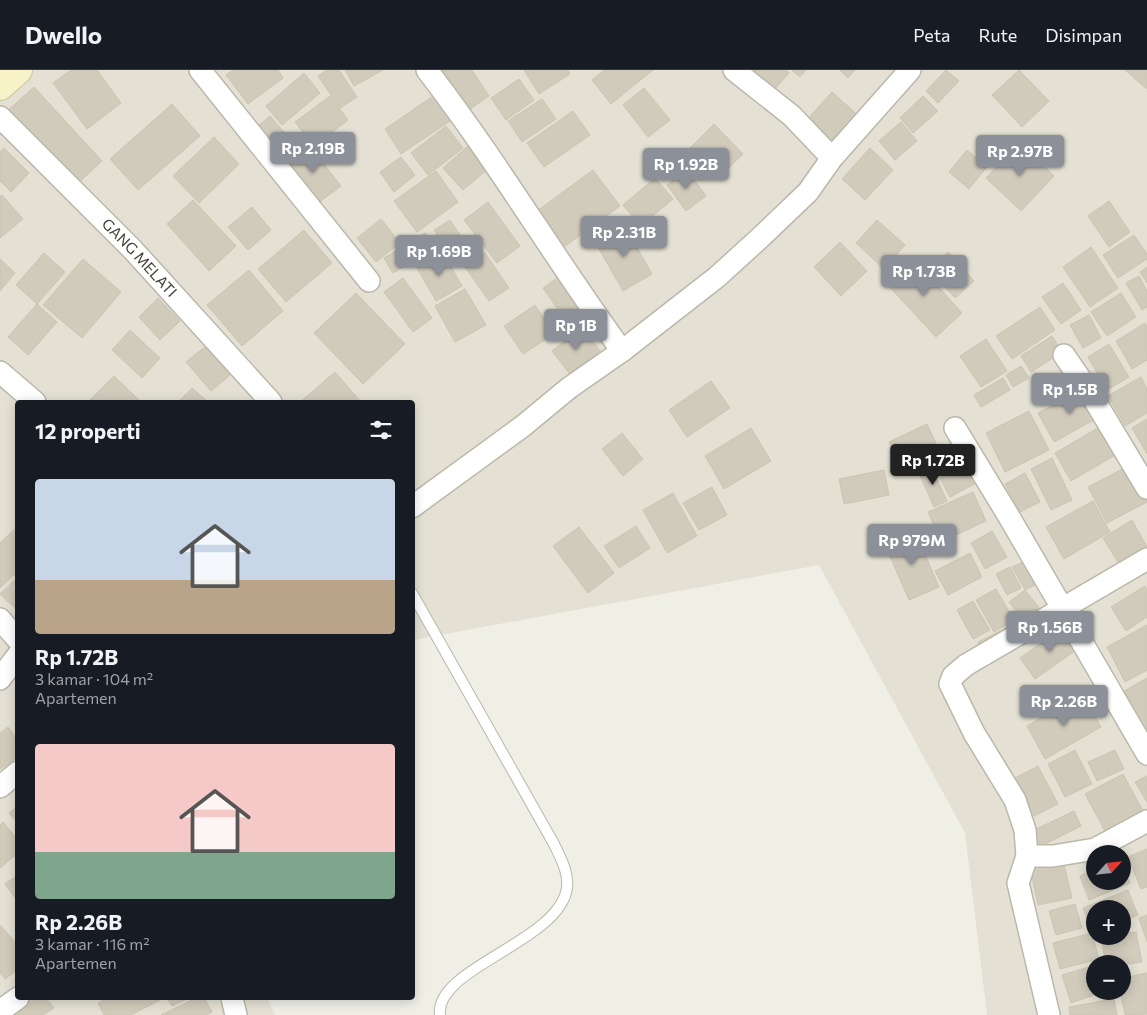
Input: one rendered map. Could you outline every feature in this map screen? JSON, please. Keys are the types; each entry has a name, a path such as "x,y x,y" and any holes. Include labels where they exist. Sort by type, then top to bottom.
{"street":[{"path":"200,70 369,281"},
{"path":"427,70 485,150 582,296 622,350"},
{"path":"734,70 792,116 832,158"},
{"path":"415,505 523,426 568,388 622,350 717,277 808,192 832,158 910,70"},
{"name":"GANG MELATI","path":"0,117 133,250 269,400"},
{"path":"1064,355 1092,396 1147,488"},
{"path":"0,372 33,400"},
{"path":"955,428 1147,754"},
{"path":"1049,1015 1018,883 1027,856 1025,830 1015,800 974,733 950,684 953,676 966,665 1147,558"},
{"path":"0,618 11,661"},
{"path":"0,787 15,774"},
{"path":"1027,856 1053,856 1095,849 1147,821"},
{"path":"0,1011 15,1000"},
{"path":"232,1000 236,1015"}],"lane":[{"path":"415,598 554,844 566,870 567,888 558,908 537,929 462,978 447,992 439,1008 440,1015"}],"shaded area":[{"path":"0,70 1147,70 1147,1015 987,1015 965,833 819,565 415,640 415,400 15,400 15,1000 268,1000 275,1015 0,1015"}],"building":[{"path":"71,70 97,70 121,103 87,129 53,83"},
{"path":"233,70 278,70 283,78 248,104 226,75"},
{"path":"327,70 339,70 357,97 340,108 318,76"},
{"path":"345,70 383,70 354,86"},
{"path":"437,70 472,70 489,96 464,113"},
{"path":"524,70 568,70 570,74 539,94"},
{"path":"604,70 653,70 611,104 592,80"},
{"path":"754,70 786,70 789,73 775,89"},
{"path":"792,70 806,70 800,77"},
{"path":"840,70 855,70 848,78"},
{"path":"946,70 959,81 938,103 926,91"},
{"path":"1019,70 1049,101 1022,127 992,95"},
{"path":"1125,70 1147,70 1147,89"},
{"path":"304,73 320,93 282,125 266,106"},
{"path":"519,79 534,100 506,120 491,98"},
{"path":"34,87 102,161 74,187 6,112"},
{"path":"644,88 670,120 648,137 623,105"},
{"path":"832,92 861,118 835,147 806,121"},
{"path":"436,94 453,119 401,154 385,129"},
{"path":"330,96 348,120 314,146 295,122"},
{"path":"923,96 938,111 913,133 900,118"},
{"path":"542,99 556,119 522,142 508,121"},
{"path":"172,104 200,136 138,190 110,159"},
{"path":"573,111 590,135 544,167 527,143"},
{"path":"270,116 294,144 281,156 257,127"},
{"path":"901,122 917,141 895,160 879,141"},
{"path":"714,124 743,154 716,180 688,150"},
{"path":"446,126 463,148 428,175 411,153"},
{"path":"214,137 239,164 199,203 173,176"},
{"path":"1019,143 1054,176 1021,211 986,178"},
{"path":"308,144 341,186 318,203 286,163"},
{"path":"468,146 488,169 463,190 443,168"},
{"path":"4,148 29,173 11,192 0,181 0,152"},
{"path":"870,148 893,170 865,200 842,179"},
{"path":"967,150 987,167 969,189 949,172"},
{"path":"401,157 415,175 394,192 380,172"},
{"path":"593,170 620,206 564,247 537,211"},
{"path":"687,170 706,196 686,211 667,185"},
{"path":"436,171 458,202 417,232 394,201"},
{"path":"655,178 673,199 641,226 623,205"},
{"path":"2,195 23,219 0,238 0,196"},
{"path":"193,200 236,246 209,271 167,224"},
{"path":"1109,201 1130,232 1109,247 1088,216"},
{"path":"488,202 520,246 497,263 464,220"},
{"path":"252,207 271,230 248,250 228,227"},
{"path":"381,219 400,243 376,262 357,238"},
{"path":"450,220 472,253 456,264 434,230"},
{"path":"877,220 905,245 884,269 856,243"},
{"path":"624,225 652,274 623,291 595,242"},
{"path":"304,230 332,263 286,302 258,269"},
{"path":"425,233 434,248 393,273 384,258"},
{"path":"1134,235 1147,254 1147,259 1118,278 1103,255"},
{"path":"840,242 867,271 841,296 814,267"},
{"path":"1091,247 1118,288 1090,307 1063,267"},
{"path":"948,252 974,281 955,298 929,269"},
{"path":"44,253 65,272 37,304 16,285"},
{"path":"443,253 462,286 436,301 417,268"},
{"path":"485,253 509,288 489,301 465,267"},
{"path":"912,258 962,313 936,337 885,282"},
{"path":"0,259 15,273 0,291"},
{"path":"83,259 121,292 82,338 43,305"},
{"path":"1147,267 1147,283 1140,272"},
{"path":"249,270 283,311 242,346 207,305"},
{"path":"563,274 584,304 564,318 543,288"},
{"path":"1139,276 1147,291 1147,307 1142,310 1126,283"},
{"path":"403,278 432,318 413,332 384,292"},
{"path":"1063,283 1081,310 1061,324 1042,297"},
{"path":"465,289 486,325 455,342 435,306"},
{"path":"356,293 405,344 363,384 314,333"},
{"path":"1121,293 1136,317 1107,336 1091,312"},
{"path":"158,298 180,321 160,340 139,317"},
{"path":"37,304 57,322 28,355 8,337"},
{"path":"535,305 554,334 523,354 504,326"},
{"path":"1040,307 1055,330 1012,359 996,336"},
{"path":"1089,315 1101,338 1083,348 1070,325"},
{"path":"1145,323 1147,327 1147,360 1132,369 1116,341"},
{"path":"582,327 600,351 570,374 552,351"},
{"path":"130,330 160,358 142,378 112,350"},
{"path":"1052,336 1062,352 1031,372 1021,356"},
{"path":"986,339 1007,371 981,387 960,356"},
{"path":"1109,344 1129,377 1107,390 1088,357"},
{"path":"206,346 230,375 211,391 186,362"},
{"path":"1021,366 1029,378 1013,387 1006,375"},
{"path":"335,372 359,400 302,400"},
{"path":"114,376 139,400 90,400"},
{"path":"1141,377 1147,389 1147,413 1125,426 1108,396"},
{"path":"1003,378 1010,390 981,407 974,395"},
{"path":"711,381 730,408 687,437 669,410"},
{"path":"192,388 206,400 180,400"},
{"path":"1086,388 1101,416 1054,442 1038,413"},
{"path":"1029,411 1049,450 1005,472 986,433"},
{"path":"1147,419 1147,454 1132,428"},
{"path":"927,424 941,454 904,472 889,442"},
{"path":"1103,425 1119,453 1071,481 1055,453"},
{"path":"751,428 771,461 724,489 705,456"},
{"path":"622,433 643,459 623,476 602,449"},
{"path":"1052,458 1072,500 1051,510 1031,469"},
{"path":"972,461 982,480 950,497 940,478"},
{"path":"931,465 947,501 934,507 918,471"},
{"path":"1130,465 1147,497 1147,502 1107,523 1088,487"},
{"path":"884,470 889,495 844,504 839,479"},
{"path":"1025,473 1040,502 1020,512 1005,484"},
{"path":"712,487 727,515 699,530 683,503"},
{"path":"973,492 986,521 941,542 928,512"},
{"path":"673,493 697,536 667,553 643,510"},
{"path":"1093,501 1110,532 1064,559 1046,527"},
{"path":"1132,520 1147,547 1119,564 1103,538"},
{"path":"636,526 650,548 619,568 604,546"},
{"path":"579,527 614,573 588,593 553,546"},
{"path":"15,529 15,574 0,588 0,543"},
{"path":"915,531 939,587 909,600 885,545"},
{"path":"992,531 1007,557 985,569 971,543"},
{"path":"970,553 982,577 948,595 935,571"},
{"path":"1028,560 1039,583 1025,590 1012,567"},
{"path":"1010,567 1021,588 1007,595 996,574"},
{"path":"15,580 15,608 0,594"},
{"path":"1145,586 1147,590 1147,617 1126,631 1111,607"},
{"path":"996,589 1014,620 994,632 976,600"},
{"path":"1025,590 1040,609 1025,622 1009,602"},
{"path":"973,601 990,630 973,639 957,610"},
{"path":"1147,625 1147,670 1125,682 1107,647"},
{"path":"1064,627 1079,648 1035,679 1020,658"},
{"path":"1006,628 1011,638 982,652 978,642"},
{"path":"1147,678 1147,733 1124,691"},
{"path":"1082,694 1101,727 1045,759 1027,726"},
{"path":"8,727 15,737 15,759 0,769 0,733"},
{"path":"1075,750 1092,784 1065,797 1048,764"},
{"path":"1115,750 1124,769 1097,781 1088,762"},
{"path":"1038,766 1058,804 1034,816 1015,778"},
{"path":"1123,774 1143,811 1105,831 1085,794"},
{"path":"1147,776 1147,802 1135,782"},
{"path":"15,808 15,820 9,813"},
{"path":"1074,811 1081,826 1035,849 1028,833"},
{"path":"3,822 15,836 15,856 0,868 0,825"},
{"path":"1147,849 1147,887 1141,889 1131,864 1131,856"},
{"path":"1063,860 1072,898 1038,905 1030,867"},
{"path":"1086,873 1086,890 1113,890 1089,900 1080,876"},
{"path":"15,877 15,898 5,884"},
{"path":"1128,890 1138,915 1131,918 1131,900 1103,900"},
{"path":"1075,904 1082,928 1056,935 1049,911"},
{"path":"1147,915 1147,942 1139,918"},
{"path":"0,925 15,942 15,971 5,979 0,973"},
{"path":"1136,932 1142,962 1131,964 1131,955 1104,955 1102,945 1131,945 1131,933"},
{"path":"1086,935 1086,945 1095,945 1098,955 1086,955 1086,962 1060,969 1053,943"},
{"path":"1086,968 1086,998 1071,1003 1062,975"},
{"path":"1147,973 1147,1014 1125,1015 1122,1000 1131,1000 1131,976"},
{"path":"19,1000 48,1000 54,1008 43,1015 15,1015 9,1007"},
{"path":"105,1000 160,1000 131,1015 104,1015 98,1003"},
{"path":"168,1000 185,1000 172,1006"},
{"path":"192,1000 205,1000 212,1012 206,1015 161,1015"},
{"path":"1114,1000 1117,1015 1070,1015 1069,1007"}]}
